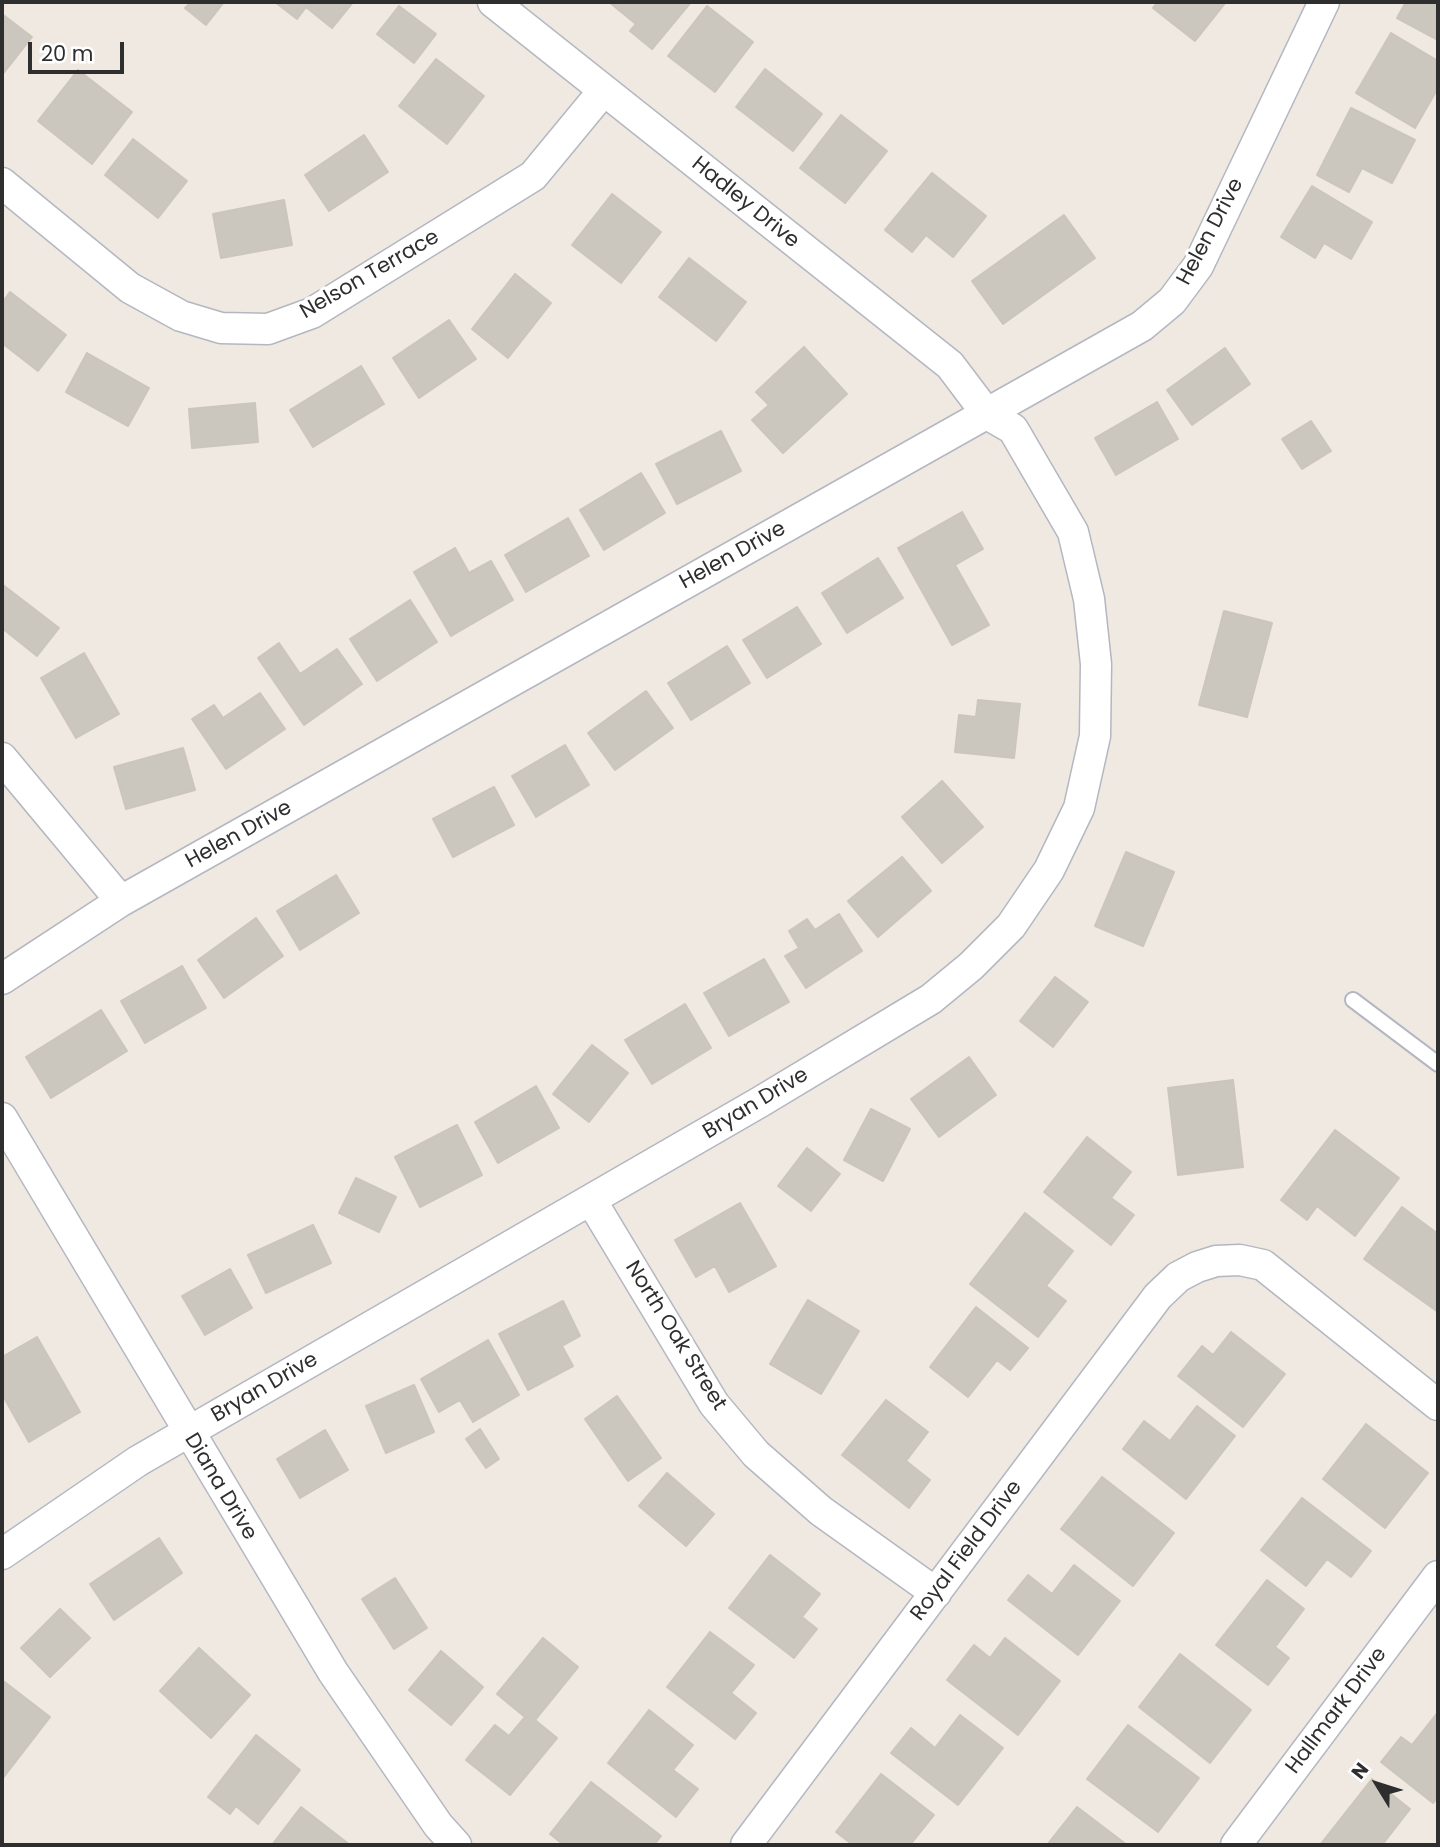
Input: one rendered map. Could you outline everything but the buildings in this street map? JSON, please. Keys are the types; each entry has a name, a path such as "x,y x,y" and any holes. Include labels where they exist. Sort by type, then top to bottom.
{"street":[{"name":"Hadley Drive","path":"493,2 950,365 987,414"},
{"name":"Helen Drive","path":"2,979 121,901 1142,326 1172,302 1198,266 1324,2"},
{"name":"Nelson Terrace","path":"2,183 130,288 181,316 221,328 268,329 312,313 533,176 604,90"},
{"name":"Bryan Drive","path":"2,1554 138,1461 591,1200 931,999 971,966 1010,926 1049,870 1079,808 1095,736 1096,664 1089,599 1073,532 1013,429 987,414"},
{"path":"2,758 121,901"},
{"name":"Diana Drive","path":"2,1118 187,1433 333,1672 438,1825 456,1845"},
{"name":"North Oak Street","path":"591,1200 714,1404 756,1454 821,1511 936,1593"},
{"name":"Royal Field Drive","path":"746,1845 1158,1296 1178,1277 1216,1261 1240,1260 1263,1265 1438,1405"},
{"name":"Hallmark Drive","path":"1236,1845 1438,1576"}],"lane":[{"path":"1353,1000 1438,1064"}]}
